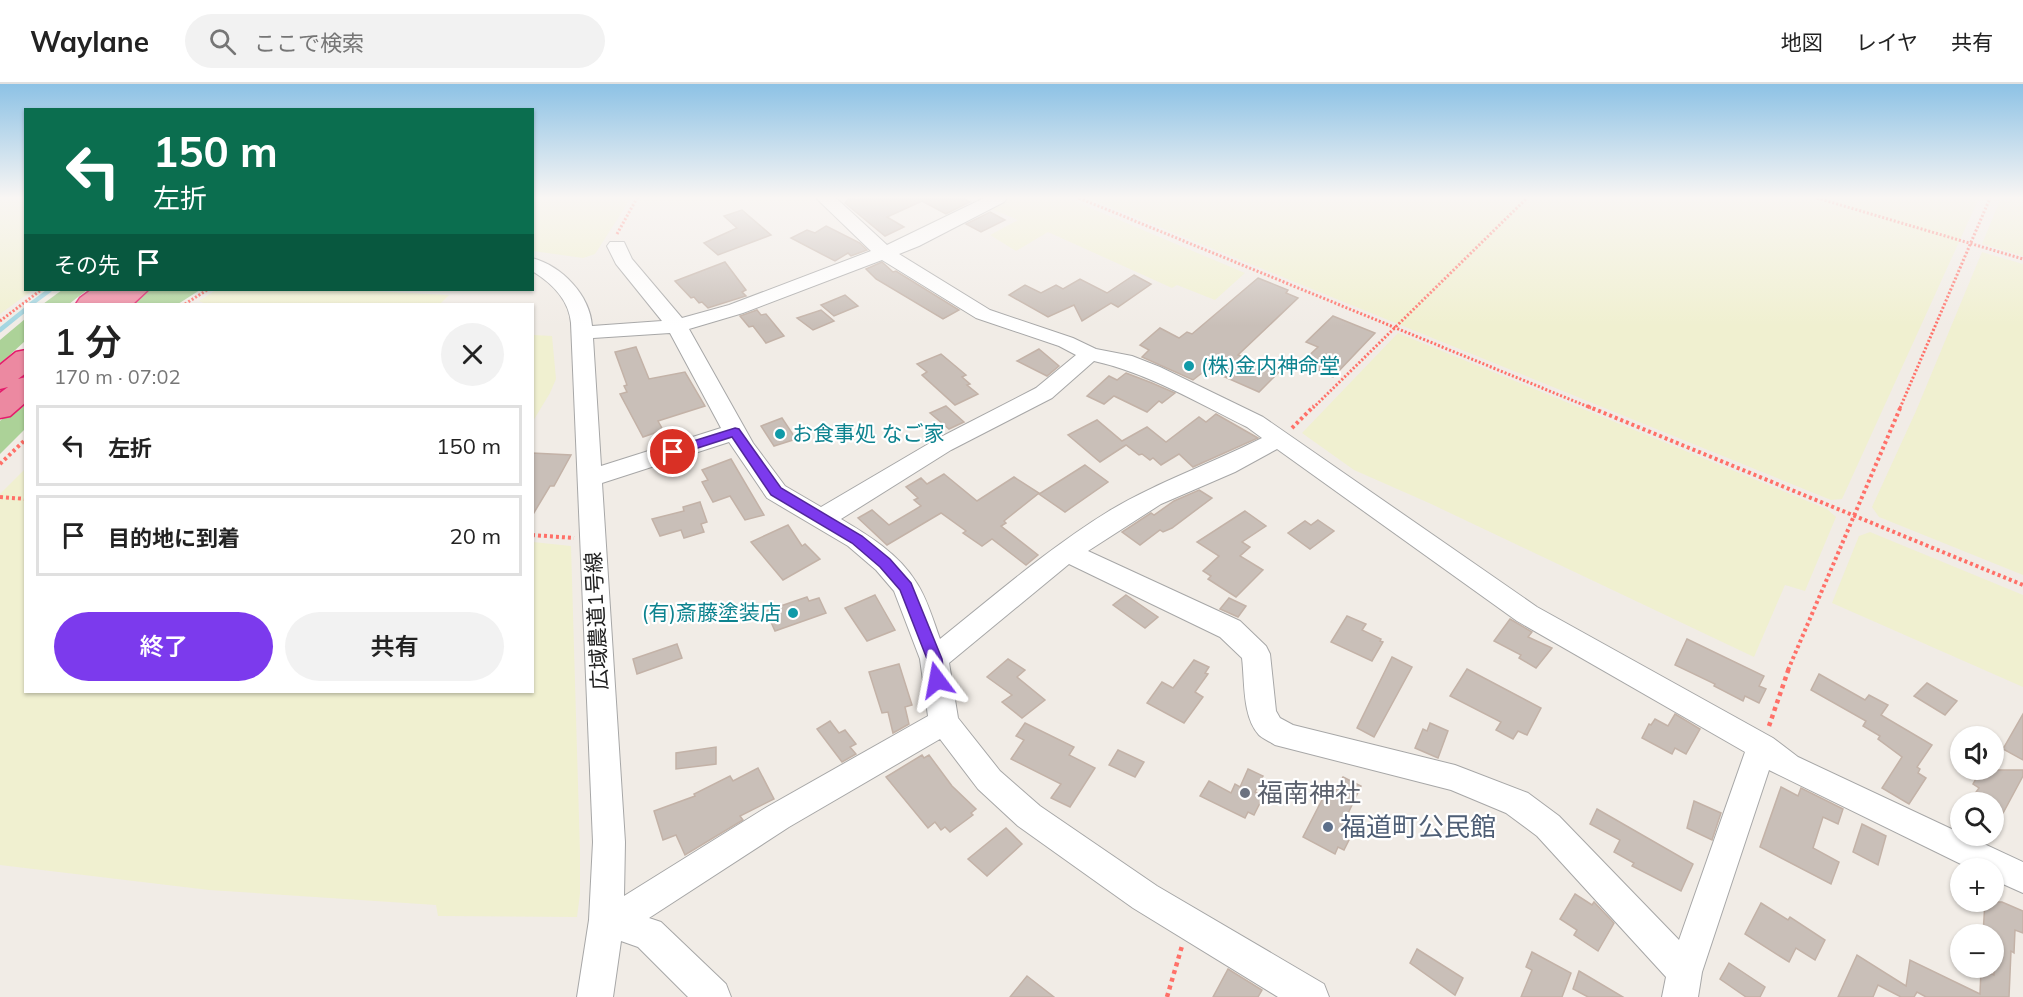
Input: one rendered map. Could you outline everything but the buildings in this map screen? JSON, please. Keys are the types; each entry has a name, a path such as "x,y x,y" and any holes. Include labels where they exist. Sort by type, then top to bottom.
{"highway":[{"path":"90,303 106,291"},
{"path":"118,303 134,291"},
{"path":"0,380 24,360"},
{"path":"0,409 24,388"}],"street":[{"path":"870,241 884,254 984,314 1066,342 1090,354 1124,361 1236,412 1527,614 1762,747 1787,766 2023,878"},
{"path":"582,333 677,326 736,309 884,254 911,241"},
{"path":"617,246 623,260 677,326 735,432 776,492 857,540 885,563 906,587 934,659 944,722 989,780 1029,816 1188,925 1311,997"},
{"name":"広域農道1号線","path":"534,265 556,278 570,294 580,313 582,333 609,842 609,892 603,954 595,997"},
{"path":"821,519 943,446 1044,393 1090,354"},
{"path":"590,478 735,432"},
{"path":"934,659 1067,552 1152,498 1227,466 1278,439"},
{"path":"1067,552 1230,630 1242,639 1256,654 1262,713 1270,727 1286,736 1455,778 1517,803 1548,826 1683,985"},
{"path":"606,920 644,904 778,817 944,722"},
{"path":"1683,985 1762,747"},
{"path":"606,920 649,934 713,997"}],"path":[{"path":"617,241 617,246"},
{"path":"1183,241 2023,585"},
{"path":"1278,439 1300,423 1394,326 1483,241"},
{"path":"1960,241 2023,259"},
{"path":"1762,747 1792,659 1972,241"},
{"path":"0,321 40,291"},
{"path":"187,303 205,291"},
{"path":"0,464 24,441"},
{"path":"0,497 24,499"},
{"path":"534,535 593,539"},
{"path":"1167,997 1188,925"}],"green space":[{"path":"0,241 24,241 24,291 32,291 0,314"},
{"path":"534,241 604,241 595,254 583,258 534,251"},
{"path":"999,241 1034,241 1016,251"},
{"path":"1067,241 1168,241 1245,273 1215,300 1177,285 1172,288"},
{"path":"1193,241 1960,241 1842,499 1831,500"},
{"path":"1983,241 2023,241 2023,256 1982,244"},
{"path":"1982,252 2023,264 2023,575 1879,517 1872,507 1916,411"},
{"path":"61,291 86,291 70,303 44,303"},
{"path":"149,291 198,291 180,303 134,303"},
{"path":"214,291 370,291 449,295 441,303 204,303 199,301"},
{"path":"24,320 24,342 0,364 0,340"},
{"path":"1398,333 1827,509 1836,517 1805,591 1785,585 1754,657 1429,503 1354,470 1302,433"},
{"path":"534,335 552,336 556,379 534,419"},
{"path":"24,400 24,430 0,454 0,421"},
{"path":"24,470 24,693 534,693 534,542 571,546 580,852 580,894 577,917 438,916 436,905 209,890 0,865 0,494"},
{"path":"1870,532 2023,595 2023,687 1832,603 1859,536"}],"waterway":[{"path":"32,303 49,291"},
{"path":"0,330 24,311"}],"place":[{"name":"(株)金内神命堂","path":"1189,366"},
{"name":"お食事処 なご家","path":"780,434"},
{"name":"(有)斎藤塗装店","path":"793,613"},
{"name":"福南神社","path":"1245,793"},
{"name":"福道町公民館","path":"1328,827"}],"route":[{"path":"673,452 735,432 743,447 776,492 857,540 885,563 906,587 934,659 937,680"}]}
